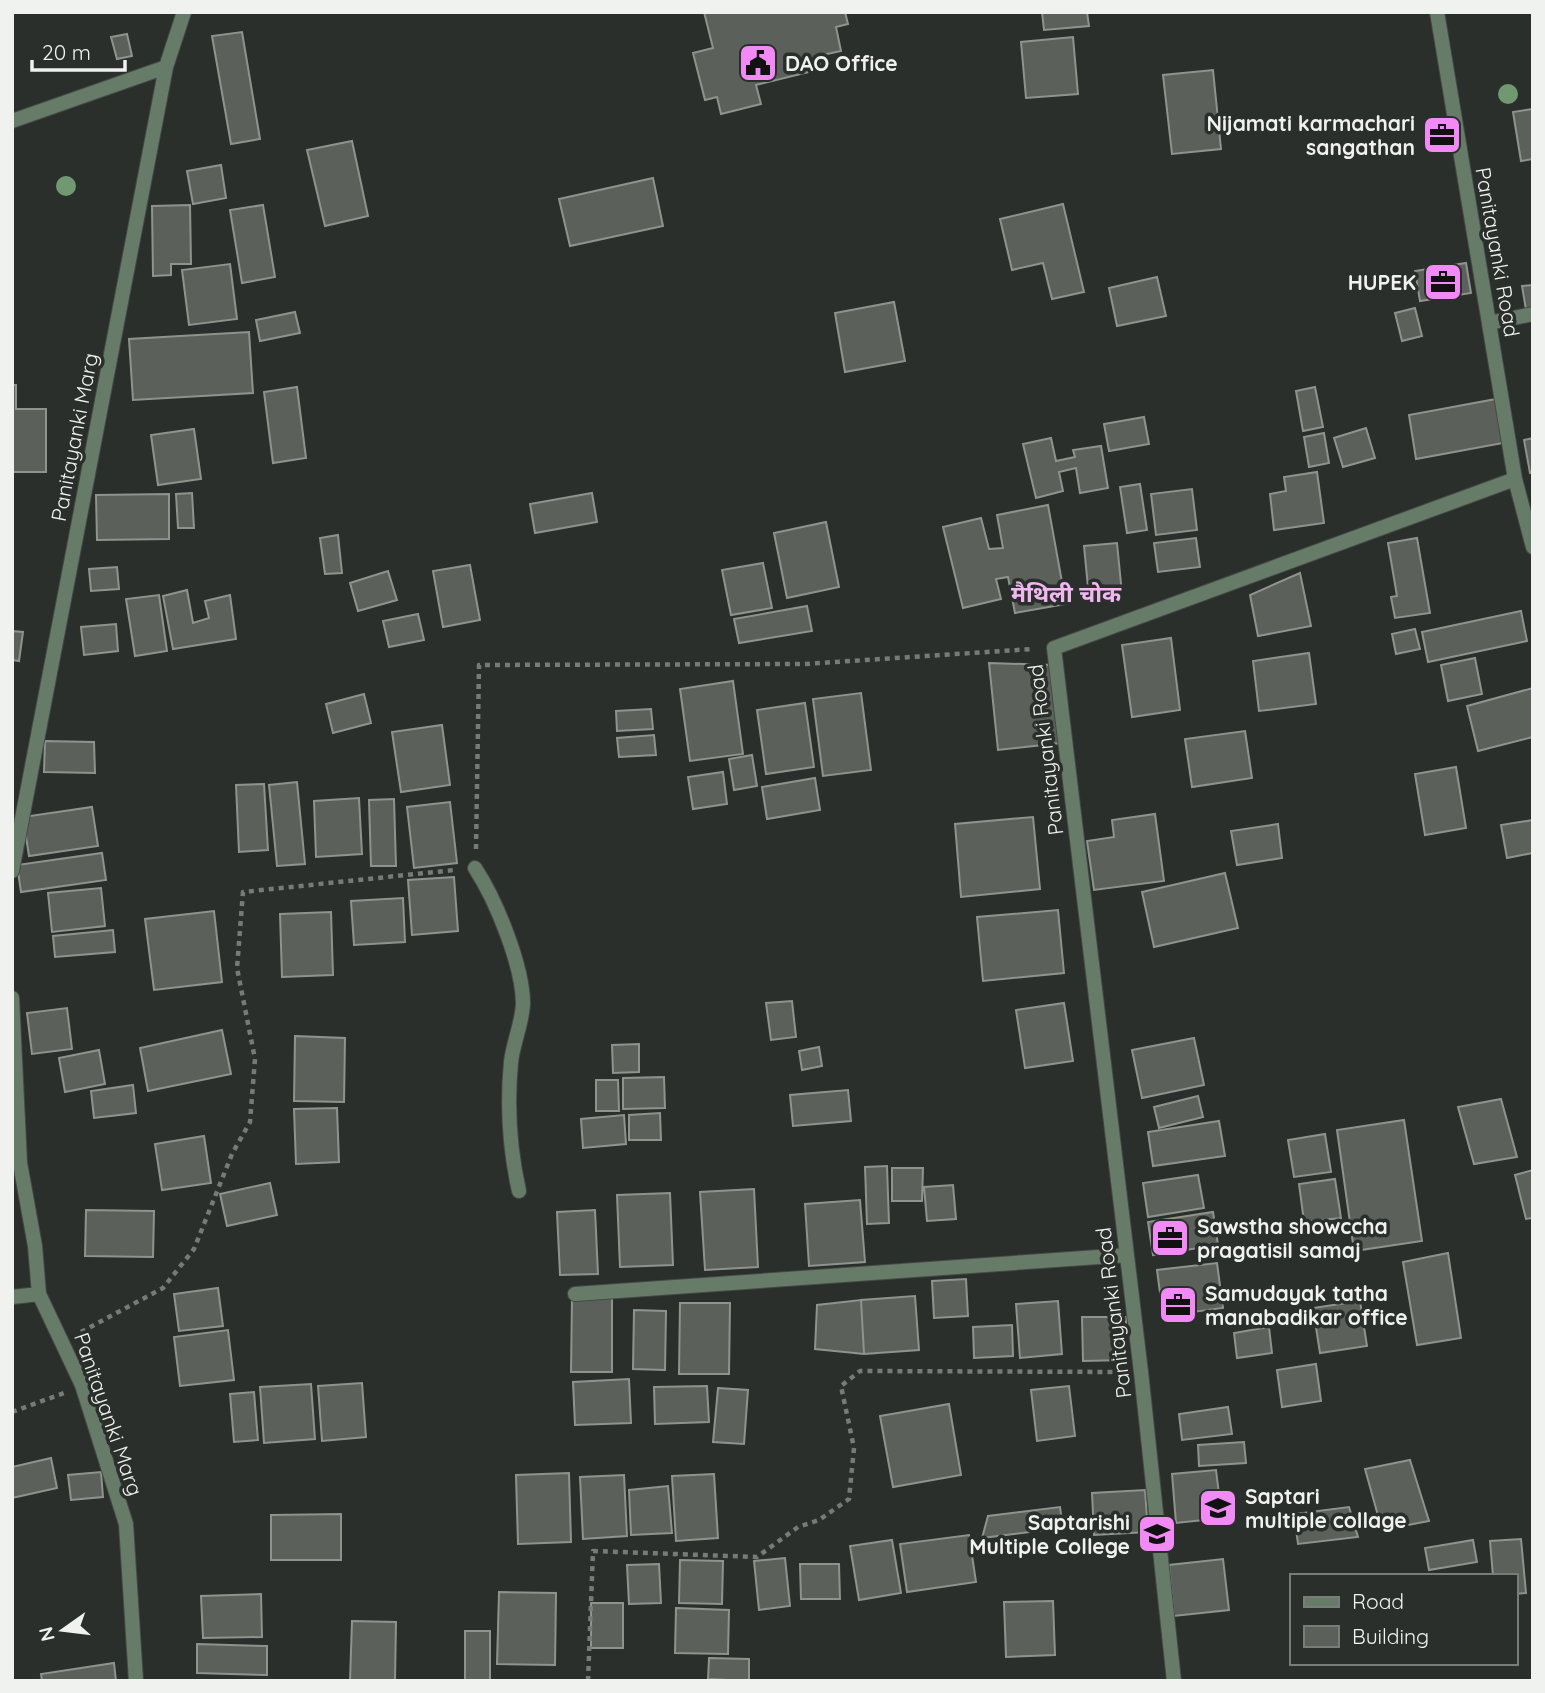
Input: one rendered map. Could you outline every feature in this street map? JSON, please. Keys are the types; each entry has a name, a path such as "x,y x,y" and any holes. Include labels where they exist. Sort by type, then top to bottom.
{"street":[{"name":"Panitayanki Marg","path":"12,871 166,67 184,12"},
{"name":"Panitayanki Road","path":"1174,1681 1141,1372 1054,648 1515,479 1437,12"},
{"path":"12,121 166,67"},
{"path":"1489,323 1533,314"},
{"path":"1515,479 1533,547"},
{"path":"475,868 486,884 517,967 523,1004 511,1062 512,1160 519,1191"},
{"name":"Panitayanki Marg","path":"12,998 20,1163 35,1246 39,1294 82,1385 126,1524 136,1681"},
{"path":"575,1294 1127,1255"},
{"path":"12,1297 39,1294"}],"path":[{"path":"588,1681 593,1552 757,1557 798,1527 819,1520 849,1499 854,1448 841,1386 860,1371 1141,1372"},
{"path":"12,1412 82,1385"}],"building":[{"name":"DAO Office","path":"704,12 845,12 848,24 836,27 841,51 818,56 821,69 756,85 761,104 721,114 717,97 705,100 693,53 713,48"},
{"path":"1042,12 1087,12 1089,26 1044,30"},
{"path":"242,32 260,139 231,144 212,36"},
{"path":"127,34 132,56 117,59 111,37"},
{"path":"1073,37 1078,94 1026,98 1021,42"},
{"path":"1213,70 1221,149 1172,154 1163,75"},
{"path":"1533,109 1533,159 1521,161 1513,112"},
{"path":"352,141 368,216 325,226 307,150"},
{"path":"221,165 226,198 193,204 187,171"},
{"path":"653,178 663,226 570,246 559,199"},
{"path":"1063,204 1084,292 1052,299 1043,263 1012,270 1000,219"},
{"path":"190,205 191,264 171,264 171,275 153,276 152,206"},
{"path":"263,205 275,277 242,283 230,210"},
{"name":"HUPEK","path":"1466,263 1471,293 1420,301 1415,271"},
{"path":"230,264 237,319 189,325 182,270"},
{"path":"1157,277 1166,316 1117,326 1109,288"},
{"path":"1533,285 1533,315 1527,316 1522,286"},
{"path":"894,302 905,361 845,372 835,313"},
{"path":"1415,308 1422,336 1402,341 1395,313"},
{"path":"295,312 300,333 260,341 256,320"},
{"path":"249,332 253,393 133,400 129,339"},
{"path":"12,385 16,385 16,409 46,409 46,472 12,472"},
{"path":"297,387 306,458 273,463 264,392"},
{"path":"1315,387 1323,427 1303,431 1296,391"},
{"path":"1496,399 1503,443 1416,459 1409,415"},
{"path":"1144,417 1149,444 1109,451 1104,424"},
{"path":"1366,428 1375,458 1343,467 1334,438"},
{"path":"194,429 201,479 158,485 151,435"},
{"path":"1324,433 1329,463 1309,467 1304,437"},
{"path":"1051,438 1056,461 1075,457 1073,450 1101,446 1108,488 1080,493 1076,468 1059,472 1063,491 1036,498 1023,444"},
{"path":"1533,438 1533,472 1530,473 1524,440"},
{"path":"1317,472 1324,523 1274,530 1270,494 1286,491 1284,477"},
{"path":"1140,484 1147,530 1127,533 1120,487"},
{"path":"1192,489 1197,530 1156,535 1151,494"},
{"path":"192,493 194,528 178,528 176,494"},
{"path":"592,493 597,522 535,533 530,504"},
{"path":"169,494 169,539 97,540 96,495"},
{"path":"1048,505 1066,604 1015,613 1008,577 996,579 1001,599 963,608 943,527 981,518 989,549 1003,548 997,515"},
{"path":"826,522 839,587 787,598 774,533"},
{"path":"338,535 342,573 325,574 320,538"},
{"path":"1196,538 1200,567 1158,572 1154,543"},
{"path":"1417,538 1430,613 1395,618 1391,597 1397,596 1388,543"},
{"path":"1117,543 1122,594 1089,598 1084,546"},
{"path":"763,563 772,608 731,615 722,570"},
{"path":"470,565 480,620 443,627 433,571"},
{"path":"117,567 119,589 91,591 89,569"},
{"path":"388,571 397,600 358,611 350,583"},
{"path":"1300,573 1311,626 1258,636 1250,595"},
{"path":"187,590 193,623 209,618 205,601 230,595 236,639 173,649 163,596"},
{"path":"159,595 167,651 135,656 126,599"},
{"path":"807,606 812,631 739,643 734,619"},
{"path":"1521,611 1527,641 1428,662 1422,632"},
{"path":"418,614 424,640 389,647 383,621"},
{"path":"116,624 118,651 84,655 81,627"},
{"path":"1415,629 1420,649 1396,654 1392,634"},
{"path":"12,631 23,632 19,661 12,660"},
{"path":"1171,638 1180,710 1132,717 1122,645"},
{"path":"1309,653 1316,704 1259,711 1253,661"},
{"path":"1475,658 1482,694 1448,701 1441,665"},
{"path":"989,663 1054,665 1061,743 998,750"},
{"path":"733,681 743,754 690,761 680,689"},
{"path":"1533,688 1533,737 1478,751 1467,706"},
{"path":"861,693 871,770 823,776 813,699"},
{"path":"364,694 371,723 333,733 326,704"},
{"path":"805,703 814,767 766,774 757,710"},
{"path":"651,709 653,729 617,731 616,711"},
{"path":"442,725 450,785 401,792 392,732"},
{"path":"1245,731 1252,778 1192,787 1185,739"},
{"path":"654,735 656,755 619,757 617,738"},
{"path":"45,741 94,742 95,773 44,772"},
{"path":"752,755 757,786 734,790 729,759"},
{"path":"1456,767 1466,828 1425,835 1415,774"},
{"path":"723,772 727,804 693,809 688,777"},
{"path":"815,778 820,810 767,819 762,787"},
{"path":"297,782 305,864 277,866 269,785"},
{"path":"264,784 268,850 239,852 236,785"},
{"path":"359,798 362,854 316,857 314,801"},
{"path":"394,799 396,866 371,866 369,800"},
{"path":"450,802 457,863 414,868 407,807"},
{"path":"92,807 98,846 29,856 23,817"},
{"path":"1155,814 1164,881 1094,890 1087,841 1114,837 1112,820"},
{"path":"1033,817 1040,889 961,897 955,824"},
{"path":"1533,820 1533,853 1507,858 1501,825"},
{"path":"1278,824 1282,858 1237,865 1231,831"},
{"path":"102,853 106,880 21,892 17,865"},
{"path":"1225,873 1238,928 1154,947 1142,892"},
{"path":"454,877 458,931 412,935 408,880"},
{"path":"101,888 105,926 52,932 48,893"},
{"path":"403,898 405,942 354,945 351,901"},
{"path":"1058,910 1064,973 983,981 977,917"},
{"path":"214,911 222,982 154,990 145,919"},
{"path":"331,912 333,975 282,977 280,914"},
{"path":"113,930 115,952 55,957 53,936"},
{"path":"792,1001 796,1037 771,1040 766,1003"},
{"path":"1064,1003 1073,1061 1025,1068 1016,1010"},
{"path":"67,1008 72,1049 32,1054 27,1013"},
{"path":"222,1030 231,1074 148,1091 140,1048"},
{"path":"295,1036 345,1038 344,1102 294,1101"},
{"path":"1194,1038 1204,1085 1142,1098 1132,1050"},
{"path":"639,1044 639,1072 613,1073 612,1045"},
{"path":"819,1047 822,1066 802,1070 799,1051"},
{"path":"99,1050 105,1084 65,1092 59,1058"},
{"path":"664,1077 665,1108 623,1109 623,1078"},
{"path":"596,1080 618,1080 619,1111 596,1111"},
{"path":"133,1085 136,1113 94,1118 91,1091"},
{"path":"848,1090 851,1121 793,1126 790,1095"},
{"path":"1198,1096 1203,1117 1159,1128 1154,1107"},
{"path":"1501,1099 1517,1157 1474,1164 1458,1107"},
{"path":"337,1108 339,1162 296,1164 294,1109"},
{"path":"660,1113 661,1140 629,1140 629,1115"},
{"path":"624,1115 626,1144 583,1148 581,1119"},
{"path":"1404,1120 1422,1241 1354,1251 1337,1130"},
{"path":"1219,1121 1225,1156 1153,1166 1148,1132"},
{"path":"1325,1134 1331,1172 1294,1177 1288,1140"},
{"path":"204,1136 211,1183 162,1190 155,1144"},
{"path":"887,1166 889,1223 867,1224 865,1167"},
{"path":"892,1168 923,1168 922,1201 892,1201"},
{"path":"1533,1170 1533,1218 1526,1219 1515,1175"},
{"path":"1198,1175 1204,1208 1148,1217 1143,1183"},
{"path":"1335,1179 1341,1218 1304,1222 1299,1184"},
{"path":"270,1183 277,1215 227,1226 220,1194"},
{"path":"953,1185 956,1219 927,1221 924,1187"},
{"path":"754,1189 758,1267 705,1270 700,1192"},
{"path":"670,1193 673,1265 620,1267 617,1195"},
{"path":"860,1200 865,1262 809,1266 805,1204"},
{"path":"86,1210 154,1211 153,1257 85,1256"},
{"path":"595,1210 598,1274 560,1275 557,1212"},
{"path":"1213,1212 1218,1245 1153,1255 1148,1222"},
{"path":"1448,1253 1461,1338 1417,1345 1403,1262"},
{"path":"1217,1263 1223,1308 1163,1316 1157,1270"},
{"path":"966,1279 968,1316 934,1318 932,1281"},
{"path":"218,1288 223,1326 179,1331 174,1294"},
{"path":"915,1296 919,1350 864,1354 861,1300"},
{"path":"572,1297 612,1297 612,1372 571,1372"},
{"path":"861,1300 864,1354 815,1349 817,1305"},
{"path":"1058,1301 1062,1354 1020,1358 1016,1304"},
{"path":"1360,1301 1367,1346 1320,1353 1313,1308"},
{"path":"680,1303 730,1303 729,1374 679,1374"},
{"path":"634,1310 666,1311 665,1370 633,1369"},
{"path":"1082,1317 1126,1317 1126,1360 1083,1361"},
{"path":"1012,1325 1013,1356 974,1358 973,1327"},
{"path":"1269,1327 1272,1353 1237,1358 1234,1333"},
{"path":"228,1330 234,1380 180,1386 174,1337"},
{"path":"1316,1364 1321,1401 1282,1407 1277,1370"},
{"path":"629,1379 631,1423 575,1425 573,1382"},
{"path":"362,1383 366,1437 322,1441 318,1386"},
{"path":"311,1384 315,1439 264,1443 260,1387"},
{"path":"707,1386 709,1422 655,1424 654,1387"},
{"path":"1069,1386 1075,1436 1037,1441 1031,1390"},
{"path":"718,1388 748,1390 744,1444 713,1442"},
{"path":"254,1392 258,1440 234,1442 230,1394"},
{"path":"949,1404 961,1475 893,1487 880,1416"},
{"path":"1228,1407 1232,1434 1182,1440 1179,1414"},
{"path":"1244,1442 1246,1463 1199,1466 1198,1445"},
{"path":"51,1458 57,1488 12,1498 12,1467"},
{"path":"1410,1460 1429,1521 1382,1530 1365,1469"},
{"path":"1216,1470 1222,1518 1176,1523 1172,1474"},
{"path":"101,1472 103,1497 71,1500 68,1475"},
{"path":"569,1473 571,1542 518,1544 516,1475"},
{"path":"714,1474 718,1538 676,1541 672,1476"},
{"path":"624,1475 627,1536 583,1539 580,1477"},
{"path":"668,1486 672,1533 631,1535 629,1490"},
{"path":"1145,1490 1148,1532 1094,1535 1092,1493"},
{"path":"1060,1507 1063,1528 982,1538 988,1516"},
{"path":"1349,1507 1358,1537 1298,1544 1294,1514"},
{"path":"341,1514 341,1560 271,1560 271,1515"},
{"path":"969,1535 976,1582 907,1592 900,1544"},
{"path":"1521,1539 1526,1593 1517,1594 1517,1574 1493,1574 1490,1541"},
{"path":"892,1540 901,1593 859,1600 850,1546"},
{"path":"1473,1540 1477,1562 1429,1570 1425,1548"},
{"path":"785,1558 790,1606 759,1610 754,1561"},
{"path":"1223,1559 1229,1610 1174,1616 1169,1565"},
{"path":"680,1560 723,1561 722,1604 679,1603"},
{"path":"659,1564 661,1603 629,1604 627,1565"},
{"path":"800,1564 839,1564 840,1599 801,1599"},
{"path":"499,1592 556,1593 555,1665 497,1664"},
{"path":"261,1594 262,1637 203,1638 201,1596"},
{"path":"1053,1601 1055,1655 1006,1657 1004,1602"},
{"path":"591,1603 623,1603 623,1648 591,1648"},
{"path":"676,1608 729,1610 728,1654 675,1653"},
{"path":"352,1621 396,1622 395,1681 350,1681"},
{"path":"465,1631 490,1631 490,1681 465,1681"},
{"path":"197,1644 267,1646 267,1675 197,1673"},
{"path":"709,1658 749,1659 749,1681 708,1679"},
{"path":"114,1663 116,1681 42,1681 41,1674"}],"place":[{"name":"DAO Office","path":"758,63"},
{"name":"Nijamati karmachari sangathan","path":"1442,135"},
{"name":"HUPEK","path":"1443,282"},
{"name":"Sawstha showccha pragatisil samaj","path":"1170,1238"},
{"name":"Samudayak tatha manabadikar office","path":"1178,1305"},
{"name":"Saptari multiple collage","path":"1218,1508"},
{"name":"Saptarishi Multiple College","path":"1157,1534"}],"district":[{"name":"मैथिली चोक","path":"1066,593"}]}
